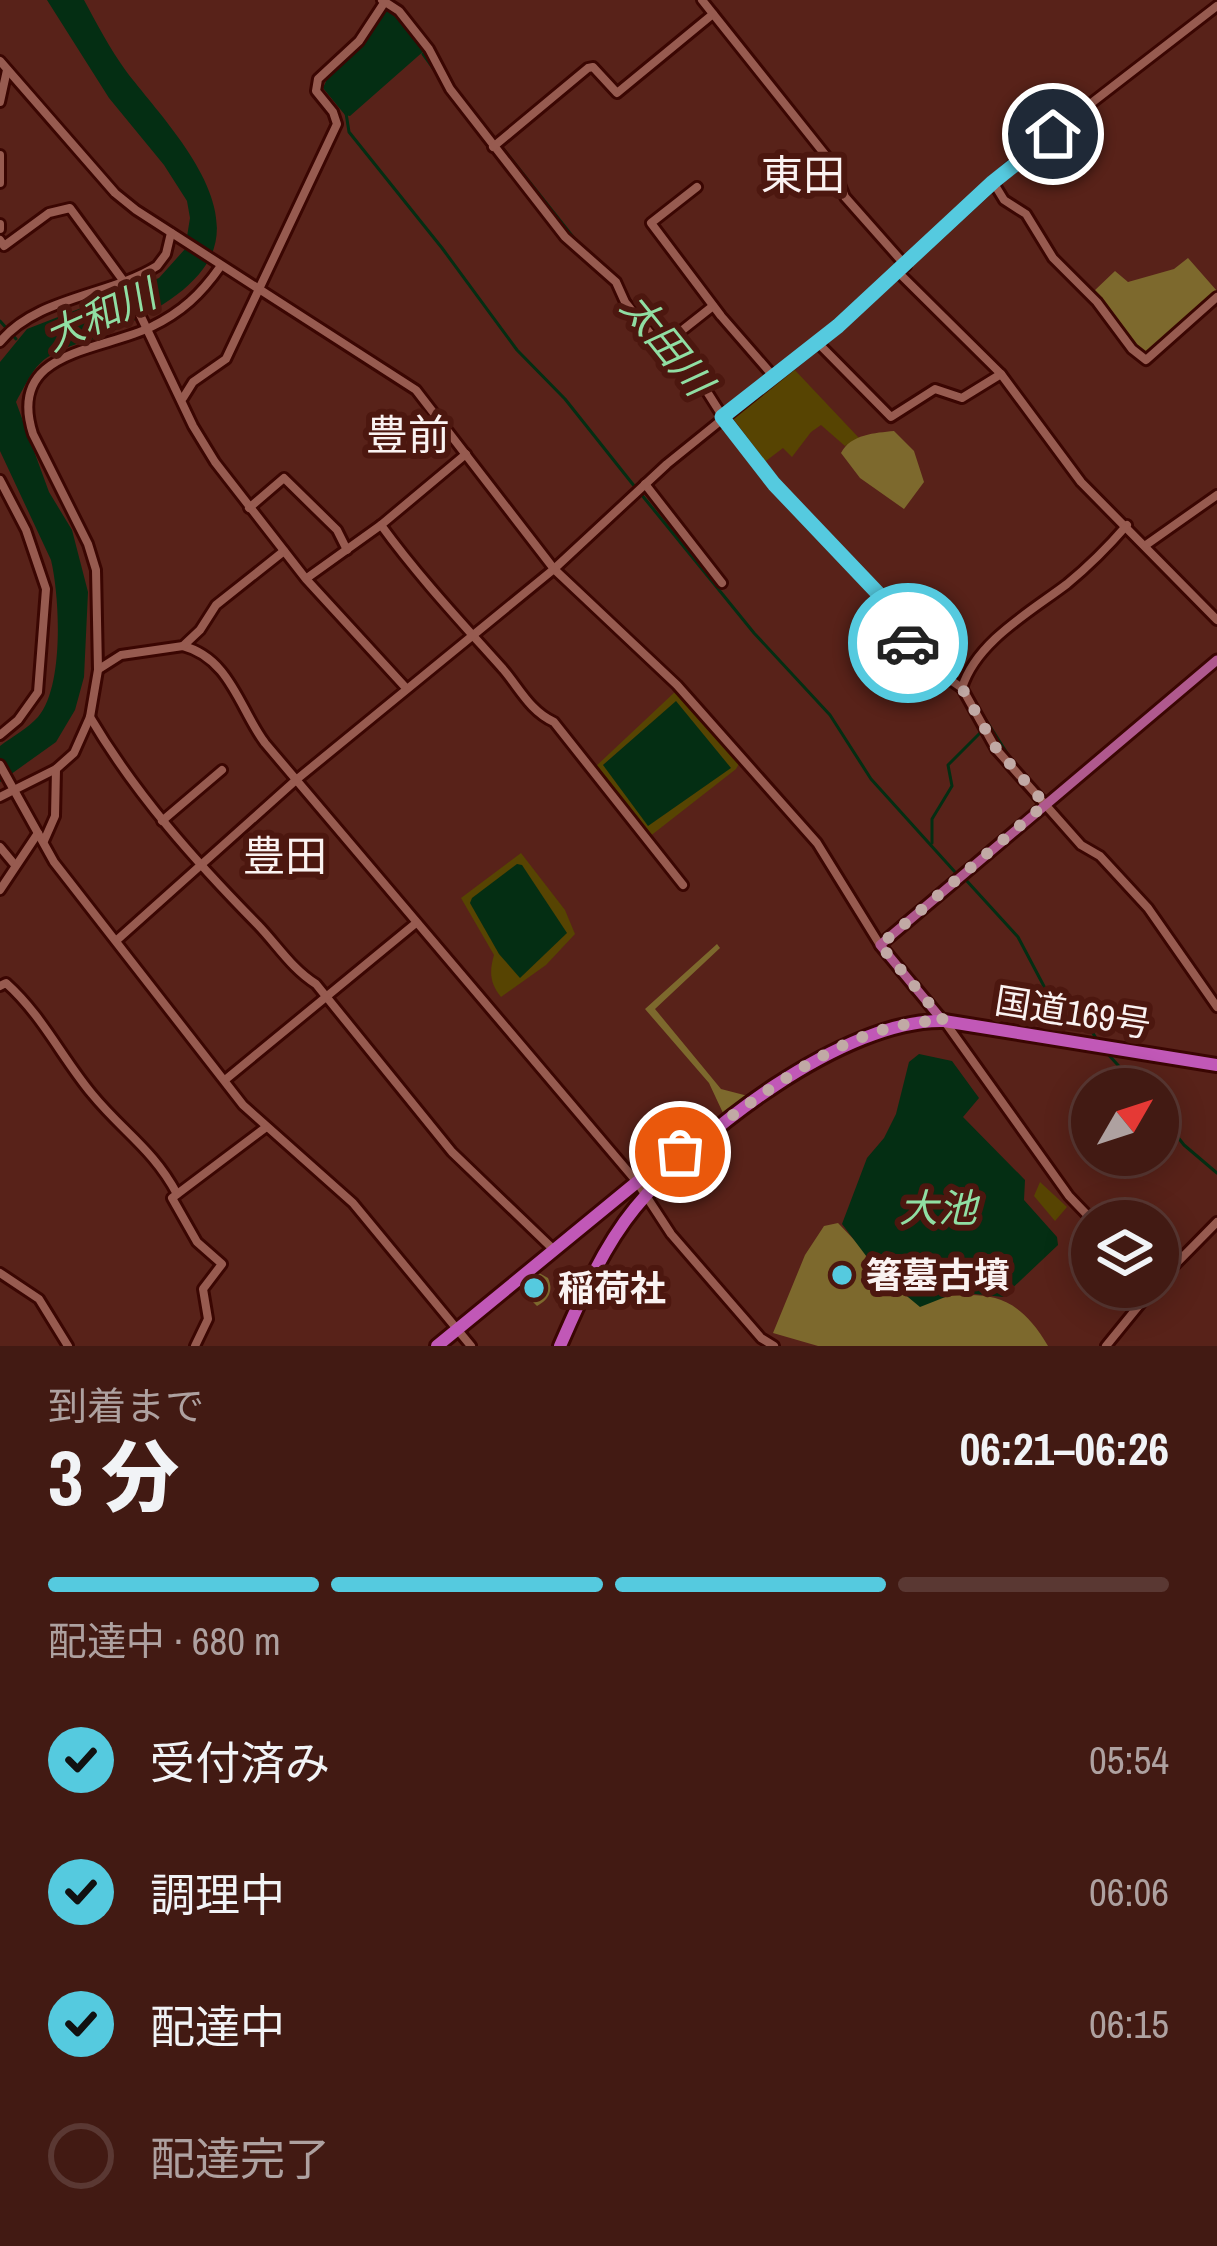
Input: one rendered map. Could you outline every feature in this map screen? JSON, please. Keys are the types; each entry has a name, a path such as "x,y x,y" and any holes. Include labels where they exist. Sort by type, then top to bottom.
{"highway":[{"name":"国道169号","path":"560,1346 618,1233 646,1195 723,1123 862,1036 908,1023 944,1021 1217,1065"},
{"path":"437,1346 637,1182 723,1123"}],"main road":[{"path":"944,1021 880,945 1217,660"}],"street":[{"path":"702,0 831,162 845,197 903,270 1001,374 1081,482 1217,620"},
{"path":"183,399 194,382 226,359 337,124 316,91 318,80 359,41 383,1 399,10 429,49 450,89 565,237 616,283 661,347 704,387 774,484 890,606 920,659 962,688 996,748 1081,845 1100,856 1148,908 1217,1007"},
{"path":"117,940 296,780 554,569 722,417 903,270 993,182 1217,6"},
{"path":"493,147 588,68 593,67 616,93 713,14"},
{"path":"0,102 3,65"},
{"path":"3,65 115,194 416,390 554,569 677,685 817,843 880,945"},
{"path":"0,155 0,183"},
{"path":"993,182 1004,200 1026,214 1053,258 1146,360 1217,297"},
{"path":"697,187 651,223 774,377"},
{"path":"0,240 4,246 49,213 70,208 124,282 214,462 307,579 406,688"},
{"path":"0,342 16,325 36,315 157,266 174,235"},
{"path":"0,797 56,769 74,753 90,717 98,670 96,570 27,416 35,378 51,364 182,310 204,292 219,265"},
{"path":"661,347 713,306"},
{"path":"818,343 891,417 935,389 962,398 1001,374"},
{"path":"307,579 466,454"},
{"path":"250,508 284,478 337,530 346,550"},
{"path":"0,480 26,530 46,589 38,692 0,735"},
{"path":"645,484 722,584"},
{"path":"1146,544 1217,495"},
{"path":"381,525 536,713 554,722 682,885"},
{"path":"962,688 972,664 1021,617 1097,558 1127,525"},
{"path":"184,646 216,605 284,551"},
{"path":"98,670 121,655 184,646 193,648 233,683 251,725 637,1182 671,1234 761,1338 774,1346"},
{"path":"90,717 121,770 198,864 268,935 297,972 327,997 452,1152 554,1250"},
{"path":"0,765 54,862 225,1080 265,1127 353,1203 471,1346"},
{"path":"0,890 55,816 56,769"},
{"path":"162,820 222,770"},
{"path":"0,847 15,865"},
{"path":"225,1080 416,923"},
{"path":"0,986 6,983 29,1004 90,1091 160,1163 177,1193"},
{"path":"944,1021 1074,1200"},
{"path":"958,1039 959,1031 975,1026"},
{"path":"195,1346 208,1319 203,1289 222,1264 197,1242 173,1202 177,1193 265,1127"},
{"path":"1179,1258 1217,1222"},
{"path":"0,1273 39,1299 68,1346"},
{"path":"1106,1346 1137,1308"}],"shaded area":[{"path":"1188,258 1217,291 1146,355 1093,292 1115,271 1128,282 1174,269"},
{"path":"792,367 859,438 845,446 821,425 792,457 783,448 762,464 727,419"},
{"path":"894,431 914,451 924,482 904,509 860,478 841,453 857,438"},
{"path":"677,690 740,762 649,837 593,769","holes":["676,702 699,730 603,765"]},
{"path":"521,853 565,910 575,934 546,965 501,997 492,977 494,955 461,898"},
{"path":"717,944 720,948 655,1009 721,1089 748,1096 723,1113 709,1083 645,1009"},
{"path":"1040,1182 1067,1207 1055,1221 1034,1196"},
{"name":"箸墓古墳","path":"838,1223 912,1300 973,1295 1005,1302 1034,1325 1048,1346 818,1346 773,1333 805,1255 824,1226"},
{"path":"539,1273 548,1278 550,1291 537,1306 525,1286"}],"water":[{"name":"大和川","path":"47,0 84,0 120,63 196,164 216,218 215,244 203,269 183,290 131,322 46,358 16,402 49,492 72,530 88,592 84,677 75,710 56,742 0,782 0,746 34,721 46,703 56,664 58,618 51,560 0,451 0,362 27,329 159,278 185,249 190,218 187,201 164,165 109,98"},
{"path":"384,9 425,50 350,116 345,115 323,88 361,45"},
{"path":"676,701 731,768 648,826 603,765"},
{"path":"517,864 567,933 520,978 499,954 470,903"},
{"name":"大池","path":"919,1054 952,1061 979,1098 963,1117 1025,1180 1024,1200 1057,1237 1058,1245 1003,1297 958,1292 920,1307 879,1273 842,1224 867,1158 896,1114 909,1062"}],"waterway":[{"name":"太田川","path":"423,54 487,143 498,137"},
{"path":"346,113 349,132 517,350 565,399 635,487"},
{"name":"太田川","path":"501,146 577,242"},
{"name":"太田川","path":"588,253 618,278 632,304"},
{"name":"太田川","path":"637,312 679,359"},
{"path":"0,321 16,339"},
{"name":"太田川","path":"720,406 782,485 894,604 925,657 960,683"},
{"path":"641,494 754,633 830,715 871,779 955,872"},
{"name":"太田川","path":"970,695 1012,761 1042,795"},
{"path":"932,843 932,819 952,786 948,765 982,731"},
{"path":"966,880 1018,937 1047,992 1081,1014 1099,1043"},
{"name":"太田川","path":"1148,914 1211,1006"},
{"path":"1105,1051 1121,1068"},
{"path":"1179,1139 1217,1173"}],"way so far":[{"path":"680,1152 862,1036 908,1023 944,1021 880,945 1045,804 996,748 962,688 929,667 908,643"}],"place":[{"name":"箸墓古墳","path":"842,1275"},
{"name":"稲荷社","path":"534,1288"}],"district":[{"name":"東田","path":"803,175"},
{"name":"豊前","path":"408,435"},
{"name":"豊田","path":"285,856"}],"route":[{"path":"908,643 890,606 774,484 722,417 838,326 993,182 1053,134"}]}
